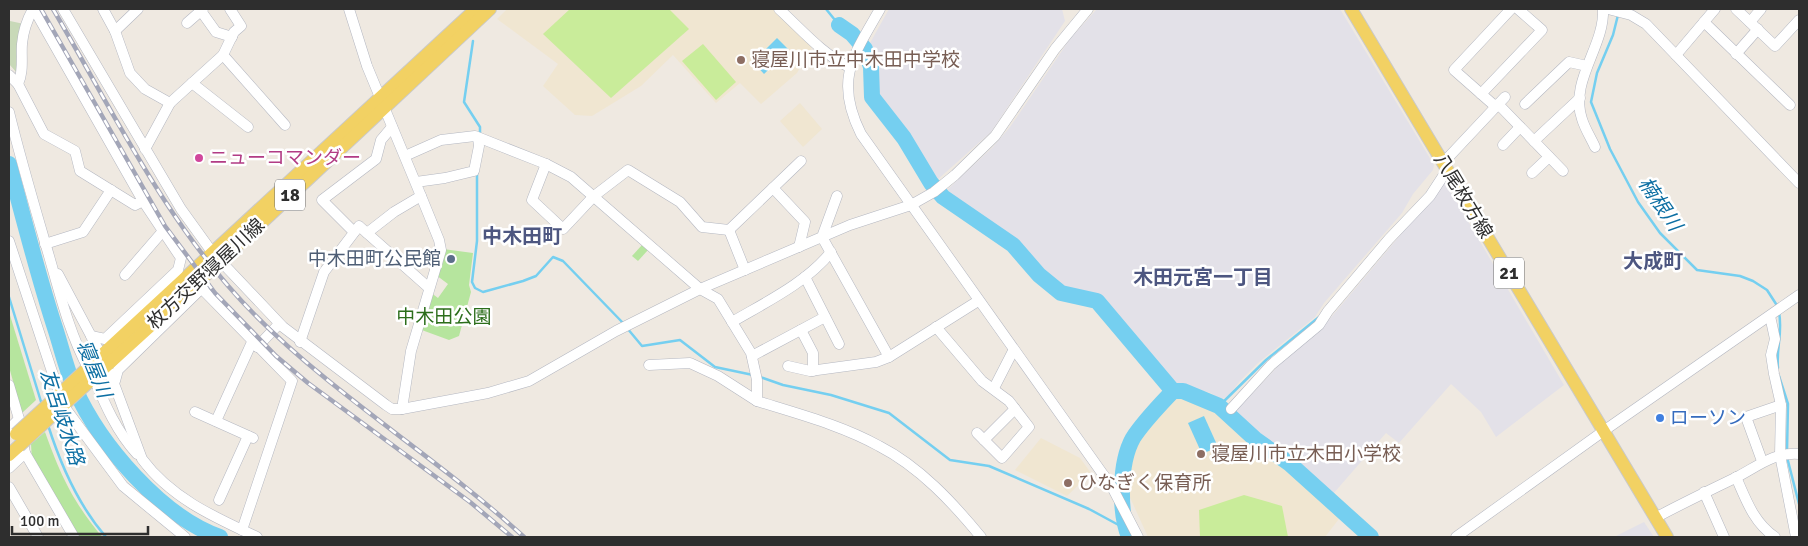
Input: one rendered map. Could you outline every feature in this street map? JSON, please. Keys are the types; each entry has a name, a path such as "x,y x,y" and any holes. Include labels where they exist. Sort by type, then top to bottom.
{"main road":[{"name":"枚方交野寝屋川線","path":"383,103 476,9"},
{"name":"枚方交野寝屋川線","path":"9,455 16,441 215,256 383,103 490,9"},
{"name":"八尾枚方線","path":"1352,9 1445,167 1605,430 1667,537"}],"street":[{"path":"18,84 23,74 22,41 27,20 33,9"},
{"path":"33,9 143,201 181,258 178,270 105,340 91,336"},
{"path":"63,9 181,209 215,256 279,324 300,342 392,409 402,409 488,393 529,381 626,326 700,289 850,225 911,205 938,189 996,136 1085,10"},
{"path":"103,9 115,31 134,78 145,89 170,103"},
{"path":"115,31 138,9"},
{"path":"145,149 170,103 223,55 232,37 241,26 230,9"},
{"path":"348,9 367,66 416,182 441,250 411,351 402,409"},
{"path":"779,9 819,48 835,60 849,67"},
{"path":"880,9 857,48 849,67 848,101 854,120 868,146 1112,487 1138,537"},
{"path":"1511,9 1454,70 1482,94 1500,103 1520,127 1563,171"},
{"path":"1482,94 1542,30 1518,9"},
{"path":"1595,147 1581,118 1580,98 1587,66 1598,40 1604,17 1603,9"},
{"path":"1676,55 1715,9"},
{"path":"1736,9 1775,46 1799,20"},
{"path":"1750,22 1761,9"},
{"path":"187,23 202,10 216,32 232,37"},
{"path":"1618,10 1646,24 1799,183"},
{"path":"1704,22 1790,105"},
{"path":"1736,54 1758,29"},
{"path":"223,55 285,125"},
{"path":"1525,104 1569,62 1587,66"},
{"path":"9,75 18,84 44,134 75,151 80,171 135,205 143,201"},
{"path":"192,83 248,127"},
{"path":"1534,141 1580,98"},
{"path":"1231,409 1271,365 1319,325 1328,311 1389,239 1430,196 1445,167 1500,103"},
{"path":"9,112 28,190 74,341 106,408 127,444 142,459 150,471 178,495 206,514 256,537"},
{"path":"354,232 322,200 376,159 381,140 392,127"},
{"path":"1503,145 1520,127"},
{"path":"405,156 441,140 480,138 546,164 571,177 700,289 718,299 752,356 756,376 757,401"},
{"path":"416,182 474,171 480,138"},
{"path":"1532,173 1549,157"},
{"path":"729,230 801,161"},
{"path":"546,164 532,200 563,229 594,196 628,170 680,202 702,227 729,230"},
{"path":"773,188 806,222 799,247"},
{"path":"45,244 83,232 111,190"},
{"path":"367,234 394,212 421,196"},
{"path":"822,237 837,196"},
{"path":"300,342 324,272 359,226 429,288"},
{"path":"729,230 745,270"},
{"path":"126,275 163,231"},
{"path":"822,237 889,356"},
{"path":"9,241 60,401 123,486 185,537"},
{"path":"732,322 818,268 831,252"},
{"path":"49,255 98,349"},
{"path":"142,459 128,424 113,377 118,370 202,290 215,256"},
{"path":"805,277 839,344"},
{"path":"202,290 292,381 242,530"},
{"path":"1456,537 1605,430 1799,295"},
{"path":"788,366 813,371 876,362 889,356 978,301"},
{"path":"1772,315 1775,339 1772,355 1774,374 1789,454 1796,537"},
{"path":"752,356 825,317"},
{"path":"216,421 255,344 279,324"},
{"path":"936,327 982,381 989,387 994,388 1015,409 1029,426 1002,458 980,436 1015,409"},
{"path":"801,330 813,353 813,371"},
{"path":"994,388 1013,351"},
{"path":"649,365 690,363 718,376 757,401 832,425 880,446 916,471 954,504 981,537"},
{"path":"9,385 19,419 9,468"},
{"path":"1762,461 1746,417 1781,405"},
{"path":"195,412 250,437 219,500"},
{"path":"19,419 16,441 74,537"},
{"path":"1655,518 1736,477 1762,461 1789,454"},
{"path":"1736,477 1753,514 1763,529 1775,537"},
{"path":"9,487 38,537"},
{"path":"1704,492 1724,537"}],"shaded area":[{"name":"寝屋川市立中木田中学校","path":"507,9 775,9 812,47 797,73 761,104 740,83 716,103 673,55 641,86 592,116 575,115 543,86 558,64 497,19"},
{"path":"889,9 1062,9 1065,21 991,132 936,181 878,93 874,81 875,68 870,43"},
{"path":"1097,9 1340,9 1434,165 1433,170 1413,194 1402,213 1324,303 1315,317 1258,363 1230,394 1221,400 1211,393 1178,384 1094,297 1066,292 1058,288 1020,249 961,204 947,190 993,147 1010,127 1070,39"},
{"path":"800,103 822,129 803,147 780,121"},
{"path":"1445,182 1564,385 1496,437 1481,412 1451,384 1399,443 1386,433 1333,494 1293,461 1258,437 1233,414 1280,364 1328,321"},
{"name":"寝屋川市立木田小学校","path":"1183,392 1218,408 1255,441 1288,466 1342,515 1325,537 1148,537 1123,482 1134,441 1153,414 1174,394"},
{"path":"1041,438 1080,458 1091,473 1067,496 1015,470"},
{"path":"1644,522 1654,537 1614,537"}],"green space":[{"path":"570,9 669,9 689,29 611,98 543,34"},
{"path":"9,18 10,21 24,24 18,74 9,64"},
{"path":"703,44 736,82 716,100 682,61"},
{"path":"642,245 648,250 638,261 632,256"},
{"name":"中木田公園","path":"443,249 473,253 469,285 471,292 459,336 449,340 419,329 430,292 438,298 448,284 436,275"},
{"path":"9,312 36,400 22,413 9,367"},
{"path":"45,432 68,487 102,537 78,537 32,461 31,444"},
{"path":"1244,495 1282,506 1288,537 1200,537 1199,510"}],"water":[{"path":"777,38 789,50 764,74 753,62"},
{"path":"1204,416 1218,447 1202,454 1188,423"}],"waterway":[{"path":"826,9 839,25"},
{"name":"楠根川","path":"1618,15 1613,35 1597,73 1591,102 1610,149 1638,202 1660,233 1697,270 1740,276 1753,281 1767,290 1778,307"},
{"path":"839,25 852,34 865,49 871,67 872,97 904,138 931,183 943,197 1013,245 1039,275 1061,293 1097,301 1173,391 1183,391 1219,406 1255,439 1290,464 1371,537"},
{"path":"473,41 464,102 480,127 480,135"},
{"name":"寝屋川","path":"9,164 37,269 65,360 75,389 86,411 117,455 155,496 176,513 198,527 220,537"},
{"path":"477,173 477,241 472,282 475,288 483,292 536,276 553,257 563,261 624,324"},
{"name":"友呂岐水路","path":"9,297 42,405"},
{"name":"楠根川","path":"1778,368 1779,312"},
{"path":"1219,406 1266,360 1319,317"},
{"path":"627,328 642,346 680,340 715,367 753,375"},
{"name":"楠根川","path":"1779,376 1788,404 1787,451"},
{"path":"760,377 783,385 831,395 889,413 950,460 989,466 1089,509 1126,529"},
{"path":"1129,537 1122,501 1123,474 1128,448 1142,426 1173,391"},
{"name":"友呂岐水路","path":"48,425 71,484 87,512 106,537"},
{"name":"楠根川","path":"1787,457 1799,504"}],"railway":[{"path":"41,9 165,226 215,293 276,356 308,383 470,502 512,537"},
{"path":"53,9 144,168 195,244 223,280 254,314 319,373 457,480 524,537"}],"place":[{"name":"寝屋川市立中木田中学校","path":"741,60"},
{"name":"ニューコマンダー","path":"199,158"},
{"name":"中木田町公民館","path":"451,259"},
{"name":"ローソン","path":"1660,418"},
{"name":"寝屋川市立木田小学校","path":"1201,454"},
{"name":"ひなぎく保育所","path":"1068,483"}],"district":[{"name":"中木田町","path":"522,236"},
{"name":"大成町","path":"1653,261"},
{"name":"木田元宮一丁目","path":"1203,277"}]}
